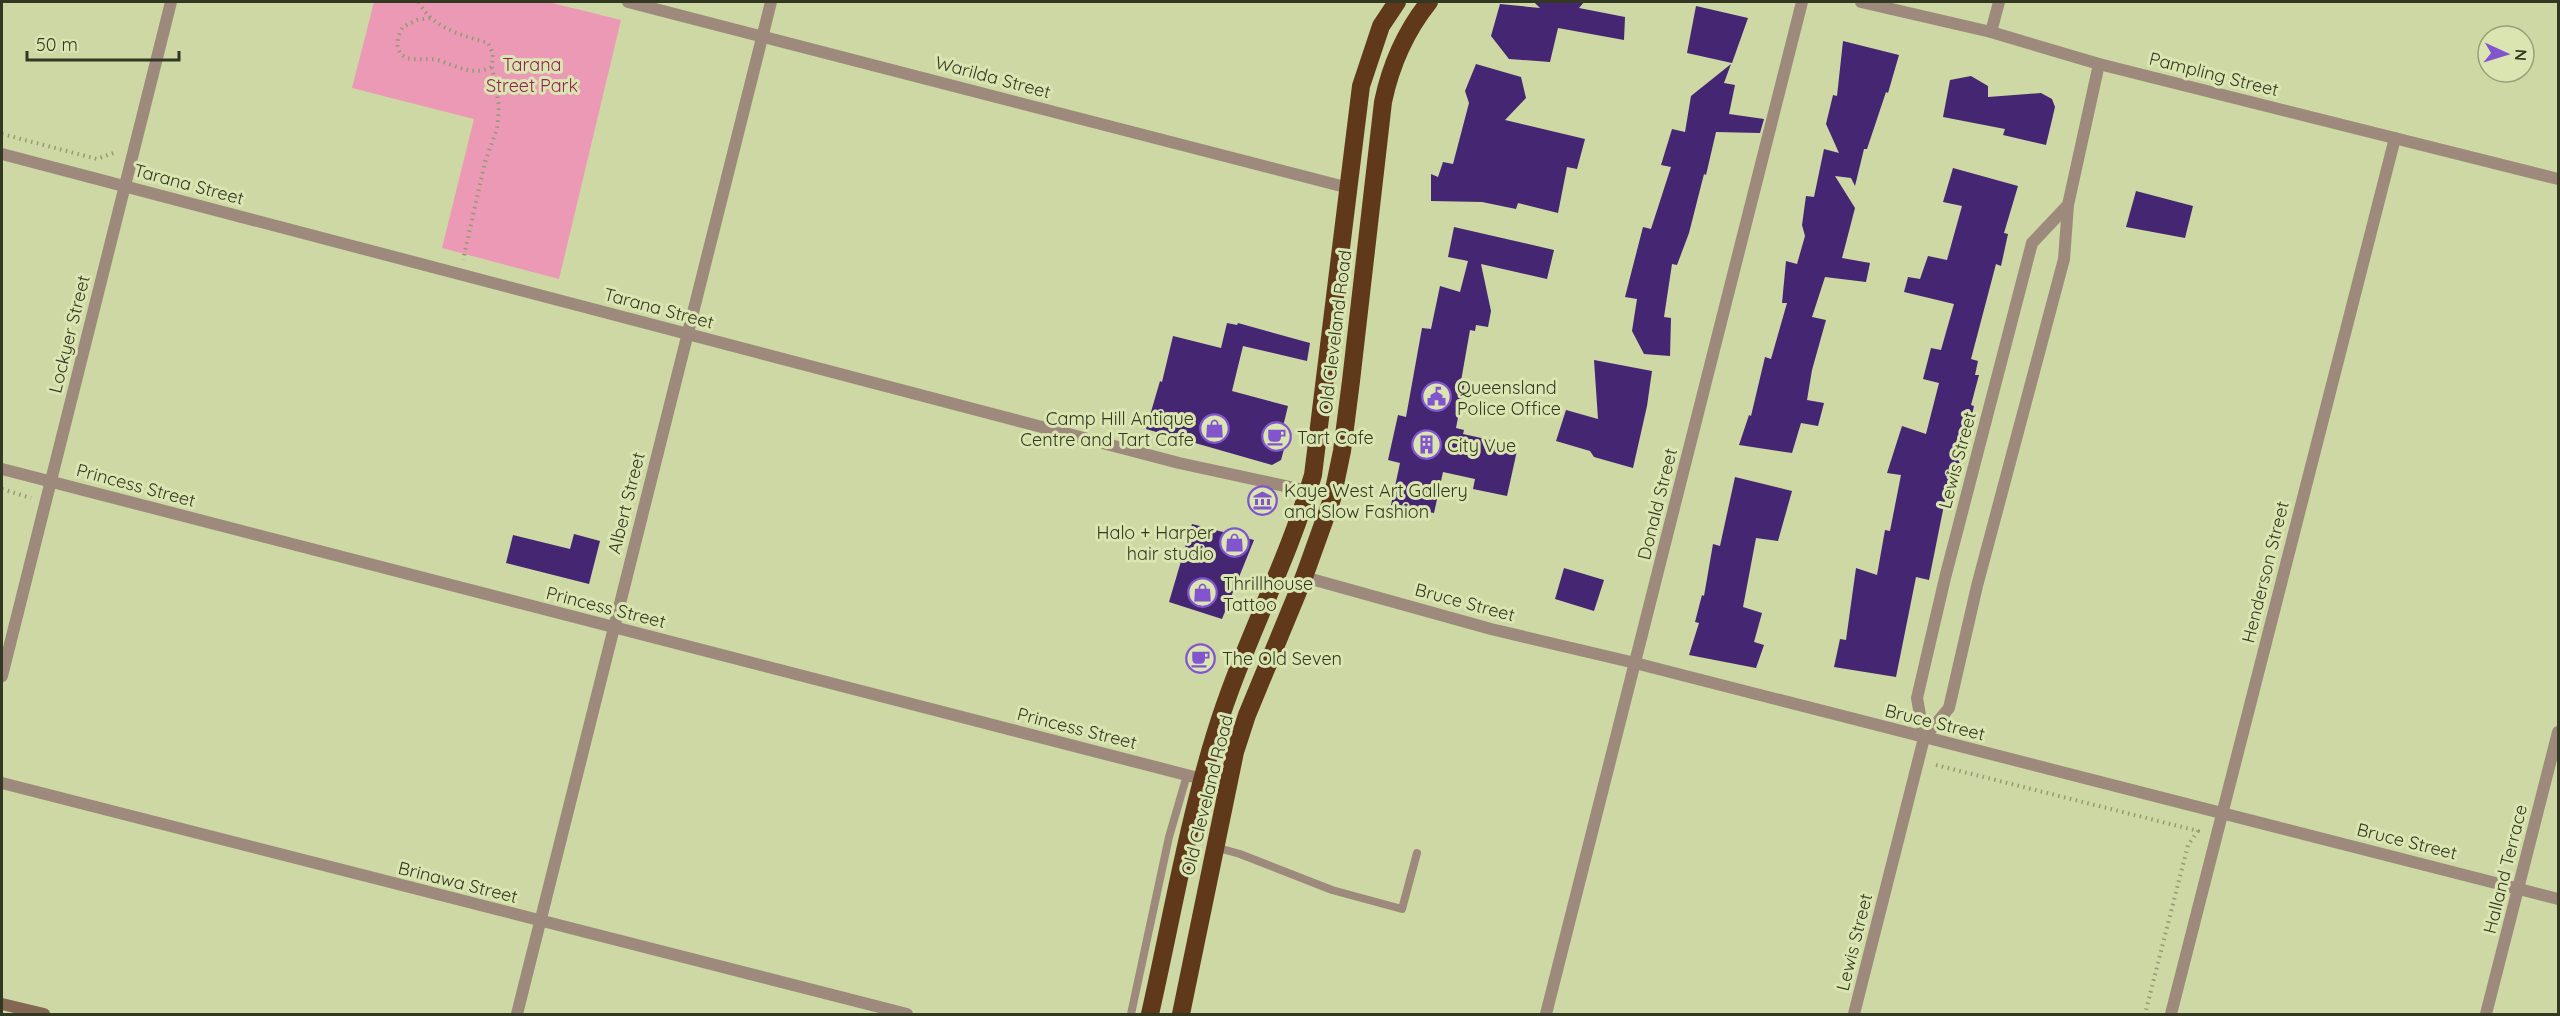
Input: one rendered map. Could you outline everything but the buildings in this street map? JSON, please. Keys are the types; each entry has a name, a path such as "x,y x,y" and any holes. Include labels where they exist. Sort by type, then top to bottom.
{"highway":[{"name":"Old Cleveland Road","path":"1150,1014 1194,777 1215,734 1299,520 1308,491 1319,436 1360,86 1382,26 1397,2"},
{"name":"Old Cleveland Road","path":"1181,1014 1230,771 1247,715 1304,577 1330,506 1342,451 1388,75 1402,41 1429,2"}],"main road":[{"path":"2,1004 44,1014"}],"street":[{"name":"Lockyer Street","path":"2,676 171,2"},
{"name":"Warilda Street","path":"628,2 1349,188"},
{"name":"Albert Street","path":"517,1014 771,2"},
{"name":"Donald Street","path":"1546,1014 1802,2"},
{"name":"Pampling Street","path":"1861,2 1991,32 2099,64 2559,179"},
{"path":"1991,32 1999,2"},
{"name":"Lewis Street","path":"1924,738 1949,708 1980,574 2064,259 2067,205 2099,64"},
{"name":"Henderson Street","path":"2171,1014 2395,138"},
{"name":"Tarana Street","path":"2,154 1179,463 1308,491"},
{"name":"Lewis Street","path":"1854,1014 1924,738 1917,698 1945,578 2032,243 2067,205"},
{"name":"Princess Street","path":"2,469 1194,777"},
{"name":"Bruce Street","path":"1304,577 1491,629 1635,663 2559,899"},
{"name":"Halland Terrace","path":"2486,1014 2559,732"},
{"name":"Brinawa Street","path":"2,783 907,1014"}],"lane":[{"name":"Old Cleveland Road","path":"1131,1014 1169,837 1194,777"},
{"path":"1214,847 1240,854 1332,890 1402,909 1417,853"}],"path":[{"path":"419,2 430,18 452,32 488,43 493,53 492,67 499,106 497,129 485,162 476,211 459,274"},
{"path":"430,18 417,20 403,27 397,43 398,52 403,57 435,59 465,70 483,72 492,67"},
{"path":"2,134 97,159 115,154 118,144"},
{"path":"2,489 31,498"},
{"path":"1936,765 2198,831 2188,845 2145,1014"}],"green space":[{"name":"Tarana Street Park","path":"374,2 548,2 621,20 559,279 442,248 474,119 352,88"}],"place":[{"name":"Queensland Police Office","path":"1436,397"},
{"name":"Camp Hill Antique Centre and Tart Cafe","path":"1215,428"},
{"name":"Tart Cafe","path":"1276,437"},
{"name":"City Vue","path":"1426,445"},
{"name":"Kaye West Art Gallery and Slow Fashion","path":"1263,500"},
{"name":"Halo + Harper hair studio","path":"1235,542"},
{"name":"Thrillhouse Tattoo","path":"1202,593"},
{"name":"The Old Seven","path":"1201,658"}]}
